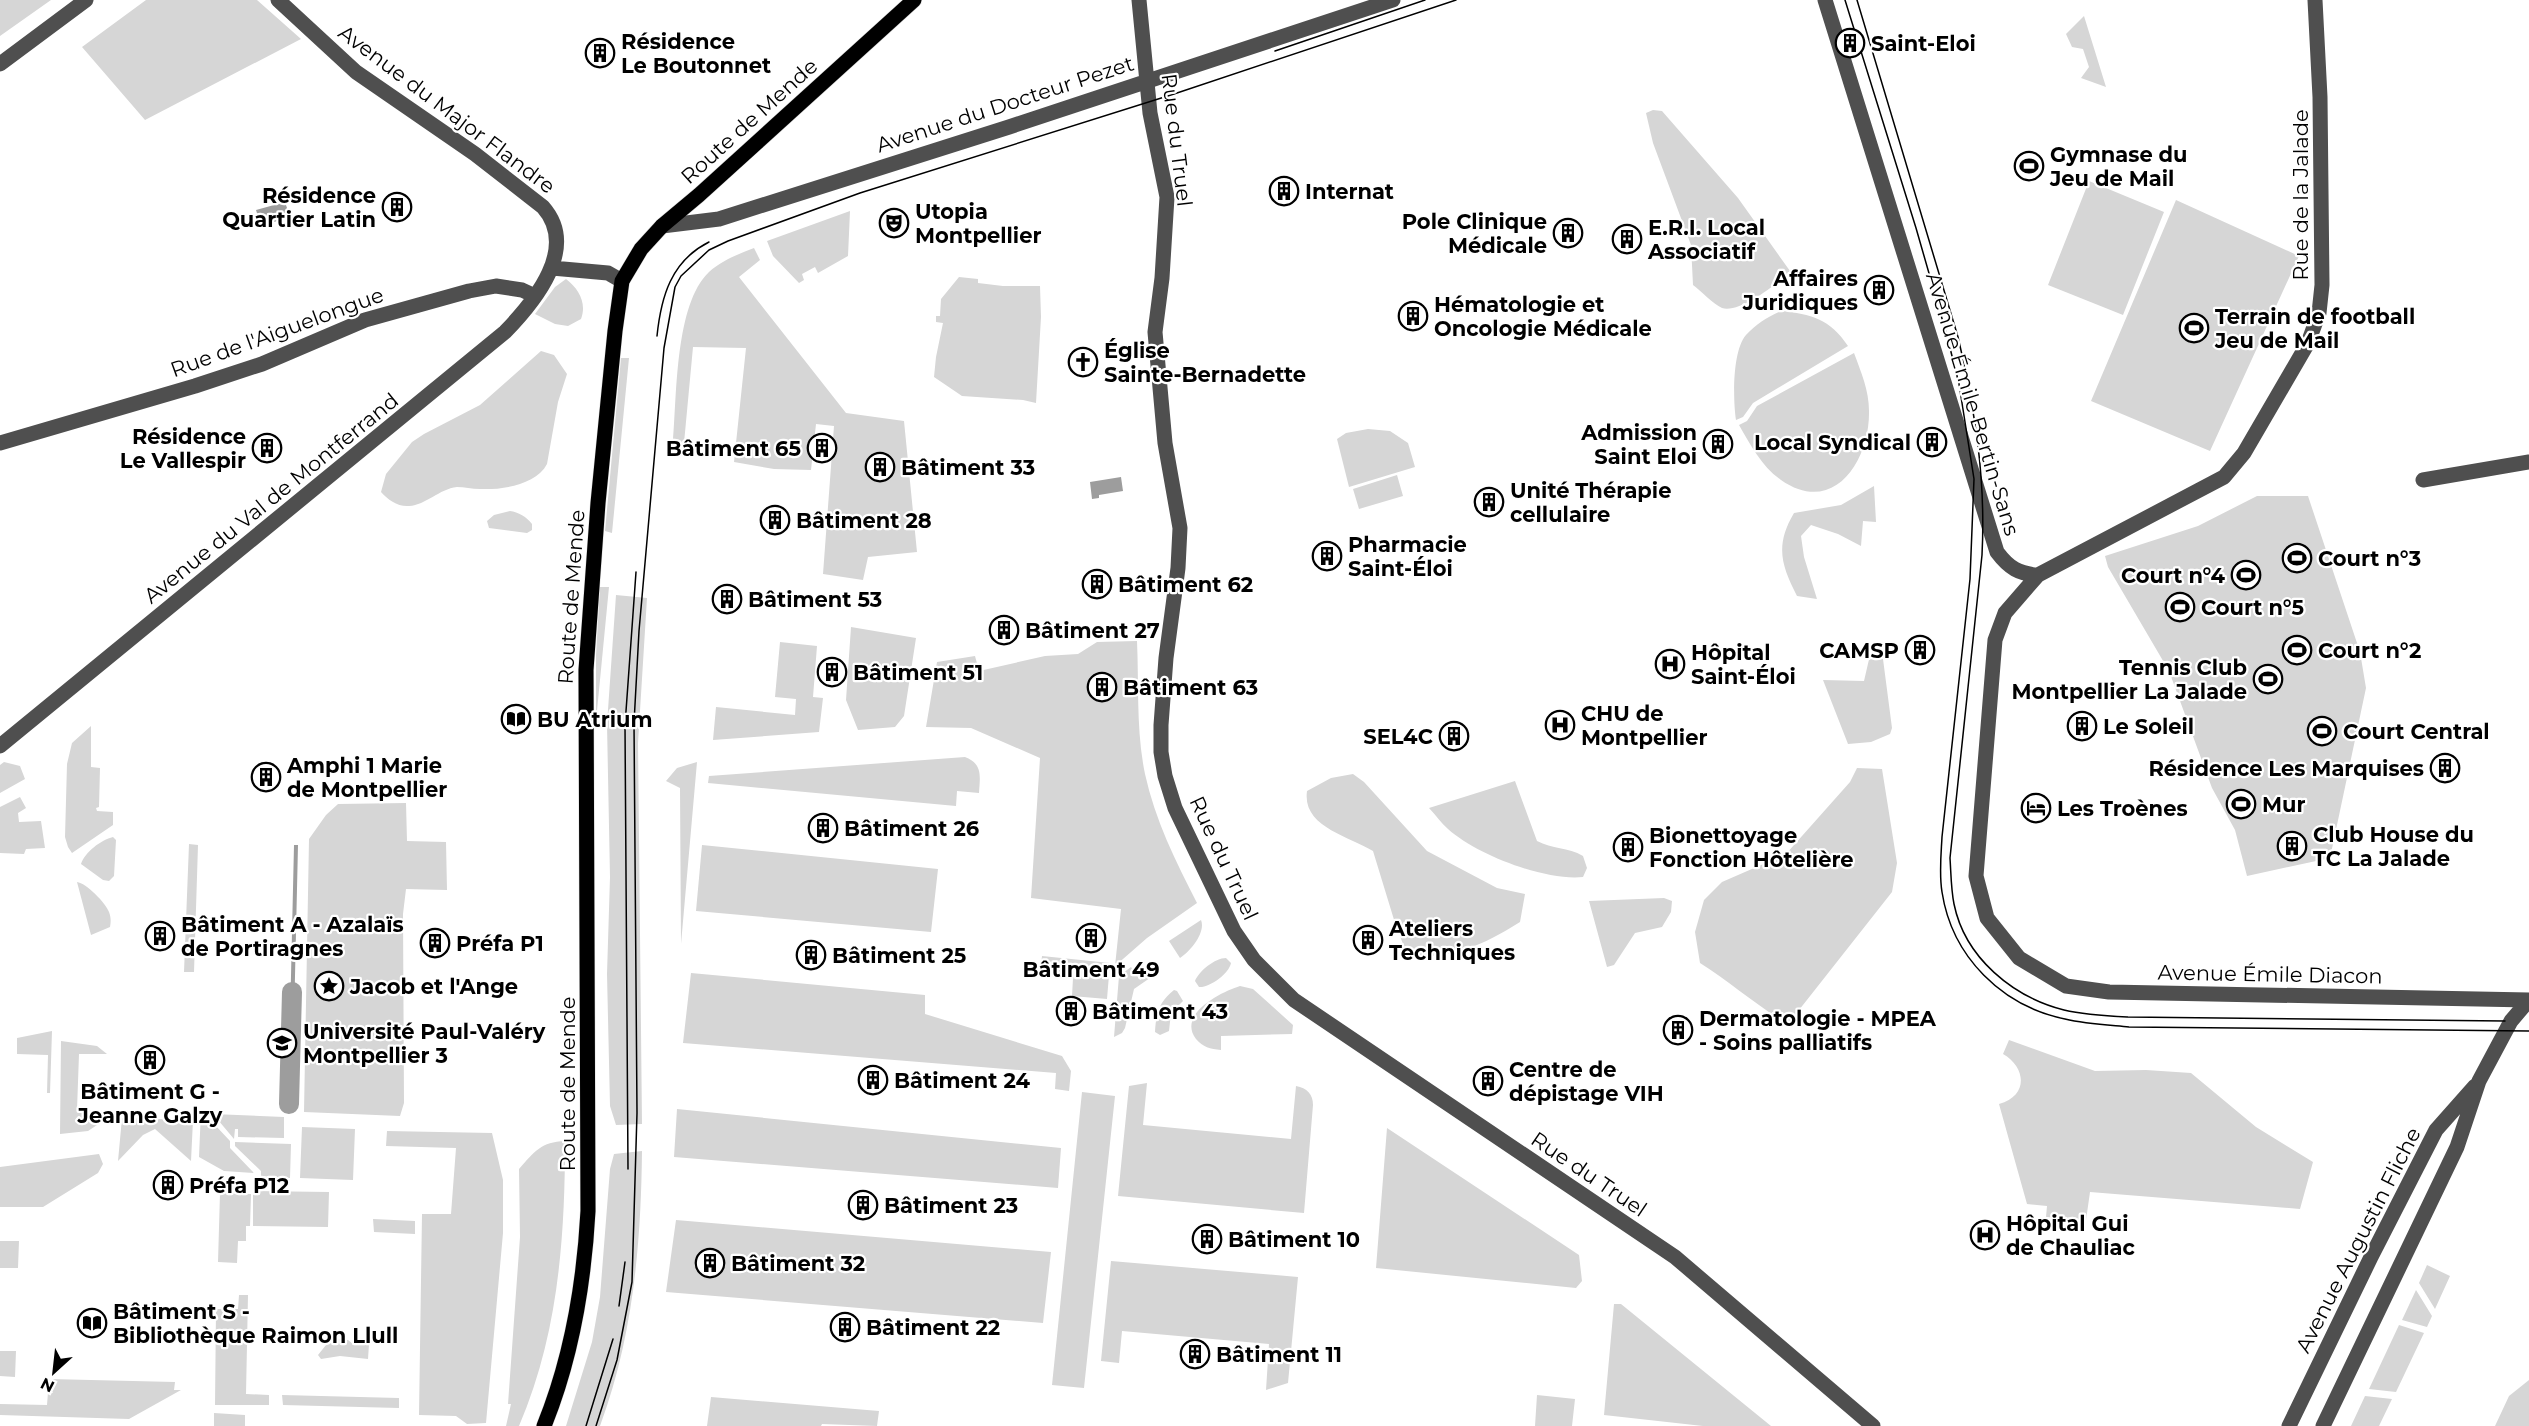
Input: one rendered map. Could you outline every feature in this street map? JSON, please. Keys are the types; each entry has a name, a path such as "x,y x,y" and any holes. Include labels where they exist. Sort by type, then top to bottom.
{"main road":[{"name":"Route de Mende","path":"544,1426 566,1361 578,1310 585,1264 588,1211 586,670 598,503 622,281 641,249 662,226 914,0"}],"street":[{"path":"0,64 86,0"},
{"name":"Avenue du Major Flandre","path":"278,0 356,72 475,154 543,207 552,217 555,230 556,250 552,268"},
{"name":"Rue du Truel","path":"1139,0 1150,113 1167,197 1162,278 1155,332 1165,443 1180,528 1179,568 1166,667 1161,752 1165,776 1175,807 1234,931 1254,960 1294,1000 1675,1257 1873,1426"},
{"name":"Avenue du Docteur Pezet","path":"662,226 719,219 1393,0"},
{"name":"Avenue Émile Bertin-Sans","path":"1825,0 1997,552 2006,565 2016,571 2038,575"},
{"name":"Rue de la Jalade","path":"2038,575 2224,477 2244,453 2308,343 2319,313 2322,285 2320,97 2315,0"},
{"path":"552,268 608,273 622,281"},
{"name":"Avenue du Val de Montferrand","path":"0,746 505,332 535,296 552,268"},
{"name":"Rue de l'Aiguelongue","path":"0,443 195,387 262,364 366,320 412,307 496,286 522,290 535,296"},
{"path":"2423,480 2529,462"},
{"name":"Avenue Émile Diacon","path":"2038,575 2006,613 1995,640 1976,876 1987,918 2019,958 2066,986 2109,992 2529,1000"},
{"name":"Avenue Augustin Fliche","path":"2324,1426 2457,1147 2479,1081 2511,1022 2529,1000"},
{"name":"Avenue Augustin Fliche","path":"2289,1426 2370,1257 2436,1130 2479,1081"}],"shaded area":[{"path":"0,0 51,0 0,36"},
{"path":"146,0 257,0 301,39 145,120 82,47"},
{"path":"2084,16 2106,87 2081,78 2089,67 2083,49 2072,47 2066,34"},
{"path":"1653,110 1662,111 1738,198 1790,271 1768,290 1748,302 1729,309 1722,308 1693,285 1691,245 1653,143 1646,113"},
{"path":"2089,181 2164,212 2123,315 2048,285"},
{"name":"Terrain de football Jeu de Mail","path":"2176,200 2299,256 2210,451 2091,401"},
{"path":"285,202 290,217 261,226 256,210"},
{"path":"850,211 848,256 818,273 815,267 802,274 804,280 799,283 773,256 767,241"},
{"path":"754,248 760,260 739,277 846,413 904,421 917,552 868,557 863,580 823,574 834,426 816,424 811,470 774,469 734,462 746,348 693,347 684,443 673,441 680,351 690,305 698,287 709,272 725,261"},
{"path":"959,277 978,279 978,283 1003,286 1040,286 1041,317 1036,403 962,396 934,377 943,323 936,322 936,316 940,316 941,299"},
{"path":"566,279 575,287 581,297 583,307 581,319 568,326 555,324 535,314 555,287"},
{"path":"1781,311 1811,316 1827,324 1848,346 1753,403 1743,417 1736,420 1735,376 1741,342 1758,324"},
{"path":"541,351 554,355 567,374 558,402 547,464 542,471 518,485 489,489 450,488 421,503 409,506 394,502 381,492 386,474 412,442 480,405"},
{"path":"1854,353 1869,403 1868,430 1863,448 1856,464 1845,478 1832,487 1817,492 1800,490 1781,480 1768,469 1739,425 1747,421 1757,406"},
{"path":"621,358 629,358 612,533 605,531"},
{"path":"1368,429 1390,431 1408,443 1415,467 1349,487 1337,439 1346,433"},
{"path":"1397,475 1403,496 1359,509 1353,489"},
{"path":"1121,477 1123,491 1099,495 1099,498 1092,499 1090,482"},
{"path":"1874,486 1876,522 1863,521 1861,546 1838,534 1811,525 1801,536 1804,557 1817,599 1797,596 1787,574 1782,555 1784,535 1794,513 1841,505"},
{"name":"Tennis Club Montpellier La Jalade","path":"2257,496 2308,496 2360,652 2366,688 2330,858 2247,876 2235,830 2212,788 2169,671 2108,567 2105,556 2198,526"},
{"path":"510,511 528,519 532,524 532,530 527,533 489,528 487,521 494,515"},
{"path":"600,587 609,587 596,721 596,655"},
{"path":"616,595 647,598 638,743 642,1124 616,1125 610,1106 607,974 610,877 607,724"},
{"path":"851,627 916,638 904,716 895,727 858,730 846,700"},
{"path":"1137,641 1139,725 1145,774 1160,824 1197,903 1147,938 1115,966 1121,909 1031,898 1040,758 971,728 926,727 937,662 975,656 979,671 1045,656 1078,654 1097,642"},
{"path":"780,642 817,646 813,697 823,698 819,732 713,740 716,707 795,715 796,699 775,697"},
{"path":"1870,655 1883,659 1892,728 1890,734 1871,742 1848,744 1823,680 1864,681"},
{"path":"91,726 91,767 100,768 99,807 96,808 97,811 113,812 113,825 72,853 65,837 67,764 72,743"},
{"path":"965,757 978,767 979,793 957,791 956,806 708,783 709,776"},
{"path":"4,762 20,766 25,779 0,793 0,765"},
{"path":"697,762 681,944 680,788 666,781 677,768"},
{"path":"1857,768 1882,769 1897,863 1892,892 1788,1024 1700,963 1695,932 1704,900 1722,882 1786,854 1850,782"},
{"path":"1353,774 1364,782 1427,851 1497,888 1525,894 1520,922 1467,949 1440,955 1408,957 1373,851 1319,822 1307,803 1307,791 1331,778"},
{"path":"1515,781 1537,841 1583,856 1587,868 1583,877 1550,875 1493,857 1445,827 1429,808"},
{"path":"20,797 26,808 18,813 19,822 41,821 45,848 26,849 24,854 0,853 0,807"},
{"path":"406,803 407,841 446,842 447,890 406,889 403,914 404,1103 400,1116 304,1112 309,839 326,815 338,804"},
{"path":"113,837 116,840 114,876 109,881 103,880 81,864 94,847"},
{"path":"189,844 198,845 194,972 184,972"},
{"path":"294,845 298,845 294,1020 290,1020"},
{"path":"702,845 938,869 931,932 696,911"},
{"path":"77,882 95,894 107,908 111,921 110,927 91,935"},
{"path":"1664,898 1672,901 1671,912 1662,927 1635,933 1614,965 1607,967 1589,901"},
{"path":"1201,920 1201,930 1196,941 1180,958 1169,941"},
{"path":"1042,956 1110,963 1107,999 1072,996 1073,978 1040,975"},
{"path":"1226,958 1231,963 1227,972 1213,983 1199,987 1195,981 1200,973 1212,963"},
{"path":"1131,967 1140,980 1158,968 1160,971 1134,989 1125,1028 1122,1033 1114,1037 1119,976"},
{"path":"691,973 925,995 925,1014 1062,1056 1071,1071 1069,1091 1055,1089 1056,1073 683,1043"},
{"path":"1240,986 1253,989 1293,1025 1292,1034 1221,1036 1221,1050 1207,1047 1199,1042 1192,1030 1192,1021 1197,1013 1204,1005 1222,993"},
{"path":"1174,990 1183,1001 1171,1013 1169,1031 1160,1035 1155,1032 1157,1014 1165,999"},
{"path":"52,1031 50,1093 47,1093 48,1055 17,1054 17,1038"},
{"path":"2009,1040 2095,1071 2146,1070 2191,1073 2256,1127 2313,1162 2300,1209 2090,1192 2086,1220 2046,1217 2047,1206 2027,1204 1999,1104 2016,1095 2020,1088 2020,1073 2011,1060 2003,1054"},
{"path":"61,1041 97,1046 107,1054 79,1054 77,1110 104,1111 103,1121 88,1131 60,1134"},
{"path":"1147,1083 1143,1125 1291,1139 1296,1086 1306,1090 1311,1095 1313,1105 1304,1213 1118,1196 1129,1086"},
{"path":"1082,1092 1115,1096 1084,1388 1052,1385"},
{"path":"677,1109 1061,1148 1058,1188 674,1157"},
{"path":"201,1110 230,1141 230,1148 254,1173 224,1171 199,1157"},
{"path":"213,1114 284,1117 284,1138 238,1137 238,1129 235,1129 234,1139"},
{"path":"122,1118 193,1120 191,1161 155,1129 143,1135 118,1161"},
{"path":"302,1127 355,1129 353,1180 300,1178"},
{"path":"1387,1128 1579,1255 1582,1281 1576,1288 1376,1268"},
{"path":"387,1131 492,1133 503,1180 503,1233 486,1423 467,1424 456,1416 419,1415 422,1214 451,1214 456,1148 386,1146"},
{"path":"565,1141 561,1250 551,1322 543,1357 519,1426 506,1426 511,1404 508,1404 520,1237 519,1169 539,1149 550,1143"},
{"path":"235,1142 291,1144 290,1178 261,1176 261,1171 235,1146"},
{"path":"642,1151 640,1221 633,1290 628,1325 611,1392 600,1426 566,1426 592,1342 600,1297 610,1169 614,1154"},
{"path":"99,1154 103,1164 98,1173 43,1207 0,1207 0,1167"},
{"path":"253,1191 329,1192 328,1227 253,1226"},
{"path":"220,1193 251,1194 250,1226 246,1226 246,1241 238,1241 237,1263 218,1262"},
{"path":"373,1219 415,1221 415,1234 374,1232"},
{"path":"676,1220 1051,1252 1043,1323 666,1292"},
{"path":"0,1241 19,1241 18,1268 0,1268"},
{"path":"1111,1261 1298,1277 1288,1383 1266,1390 1269,1344 1122,1331 1119,1363 1101,1361"},
{"path":"2427,1265 2450,1276 2435,1309 2419,1283"},
{"path":"2416,1290 2432,1316 2427,1327 2402,1320"},
{"path":"239,1295 248,1295 246,1394 269,1395 269,1405 215,1405 216,1309 238,1309"},
{"path":"1614,1304 1621,1304 1771,1426 1703,1426 1604,1415"},
{"path":"2399,1325 2424,1333 2396,1392 2369,1389"},
{"path":"330,1340 348,1340 353,1344 363,1342 369,1344 368,1359 340,1356 321,1359 318,1355"},
{"path":"0,1351 16,1351 15,1377 0,1376"},
{"path":"49,1379 175,1382 174,1390 181,1390 129,1419 0,1415 0,1404 47,1405"},
{"path":"2529,1380 2529,1426 2495,1426 2509,1396"},
{"path":"282,1395 399,1398 399,1408 283,1405"},
{"path":"1537,1395 1575,1399 1572,1426 1535,1426"},
{"path":"2365,1396 2392,1399 2379,1426 2351,1426"},
{"path":"711,1397 879,1411 877,1426 822,1424 821,1426 707,1426"},
{"path":"214,1413 245,1415 245,1426 214,1426"}],"waterway":[{"path":"289,1104 292,992"}],"tram line":[{"path":"1275,51 1425,0"},
{"path":"596,1426 617,1360 632,1282 637,1113 634,723 639,631 664,348 675,287 681,276 709,250 728,241 860,193 1174,94 1456,0"},
{"path":"1845,0 1947,336 1959,384 1974,479 1970,579 1940,872 1948,916 1969,957 1984,975 2021,1003 2065,1019 2089,1023 2129,1027 2529,1031"},
{"path":"1857,0 1958,337 1978,445 1982,499 1982,555 1950,858 1954,904 1969,942 1994,972 2027,996 2045,1004 2080,1013 2128,1017 2505,1021"},
{"path":"657,336 661,308 670,282 685,259 709,242"},
{"path":"628,1169 625,725 636,572"},
{"path":"619,1306 625,1262"},
{"path":"586,1426 613,1339"}],"place":[{"name":"Saint-Eloi","path":"1850,43"},
{"name":"Résidence Le Boutonnet","path":"600,53"},
{"name":"Gymnase du Jeu de Mail","path":"2029,166"},
{"name":"Internat","path":"1284,191"},
{"name":"Résidence Quartier Latin","path":"397,207"},
{"name":"Utopia Montpellier","path":"894,223"},
{"name":"Pole Clinique Médicale","path":"1568,233"},
{"name":"E.R.I. Local Associatif","path":"1627,239"},
{"name":"Affaires Juridiques","path":"1879,290"},
{"name":"Hématologie et Oncologie Médicale","path":"1413,316"},
{"name":"Terrain de football Jeu de Mail","path":"2194,328"},
{"name":"Église Sainte-Bernadette","path":"1083,362"},
{"name":"Local Syndical","path":"1932,442"},
{"name":"Admission Saint Eloi","path":"1718,444"},
{"name":"Résidence Le Vallespir","path":"267,448"},
{"name":"Bâtiment 65","path":"822,448"},
{"name":"Bâtiment 33","path":"880,467"},
{"name":"Unité Thérapie cellulaire","path":"1489,502"},
{"name":"Bâtiment 28","path":"775,520"},
{"name":"Pharmacie Saint-Éloi","path":"1327,556"},
{"name":"Court n°3","path":"2297,558"},
{"name":"Court n°4","path":"2246,575"},
{"name":"Bâtiment 62","path":"1097,584"},
{"name":"Bâtiment 53","path":"727,599"},
{"name":"Court n°5","path":"2180,607"},
{"name":"Bâtiment 27","path":"1004,630"},
{"name":"CAMSP","path":"1920,650"},
{"name":"Court n°2","path":"2297,650"},
{"name":"Hôpital Saint-Éloi","path":"1670,664"},
{"name":"Bâtiment 51","path":"832,672"},
{"name":"Tennis Club Montpellier La Jalade","path":"2268,679"},
{"name":"Bâtiment 63","path":"1102,687"},
{"name":"BU Atrium","path":"516,719"},
{"name":"CHU de Montpellier","path":"1560,725"},
{"name":"Le Soleil","path":"2082,726"},
{"name":"Court Central","path":"2322,731"},
{"name":"SEL4C","path":"1454,736"},
{"name":"Résidence Les Marquises","path":"2445,768"},
{"name":"Amphi 1 Marie de Montpellier","path":"266,777"},
{"name":"Mur","path":"2241,804"},
{"name":"Les Troènes","path":"2036,808"},
{"name":"Bâtiment 26","path":"823,828"},
{"name":"Club House du TC La Jalade","path":"2292,846"},
{"name":"Bionettoyage Fonction Hôtelière","path":"1628,847"},
{"name":"Bâtiment A - Azalaïs de Portiragnes","path":"160,936"},
{"name":"Bâtiment 49","path":"1091,938"},
{"name":"Ateliers Techniques","path":"1368,940"},
{"name":"Préfa P1","path":"435,943"},
{"name":"Bâtiment 25","path":"811,955"},
{"name":"Jacob et l'Ange","path":"329,986"},
{"name":"Bâtiment 43","path":"1071,1011"},
{"name":"Dermatologie - MPEA - Soins palliatifs","path":"1678,1030"},
{"name":"Université Paul-Valéry Montpellier 3","path":"282,1043"},
{"name":"Bâtiment G - Jeanne Galzy","path":"150,1060"},
{"name":"Bâtiment 24","path":"873,1080"},
{"name":"Centre de dépistage VIH","path":"1488,1081"},
{"name":"Préfa P12","path":"168,1185"},
{"name":"Bâtiment 23","path":"863,1205"},
{"name":"Hôpital Gui de Chauliac","path":"1985,1235"},
{"name":"Bâtiment 10","path":"1207,1239"},
{"name":"Bâtiment 32","path":"710,1263"},
{"name":"Bâtiment S - Bibliothèque Raimon Llull","path":"92,1323"},
{"name":"Bâtiment 22","path":"845,1327"},
{"name":"Bâtiment 11","path":"1195,1354"}]}
